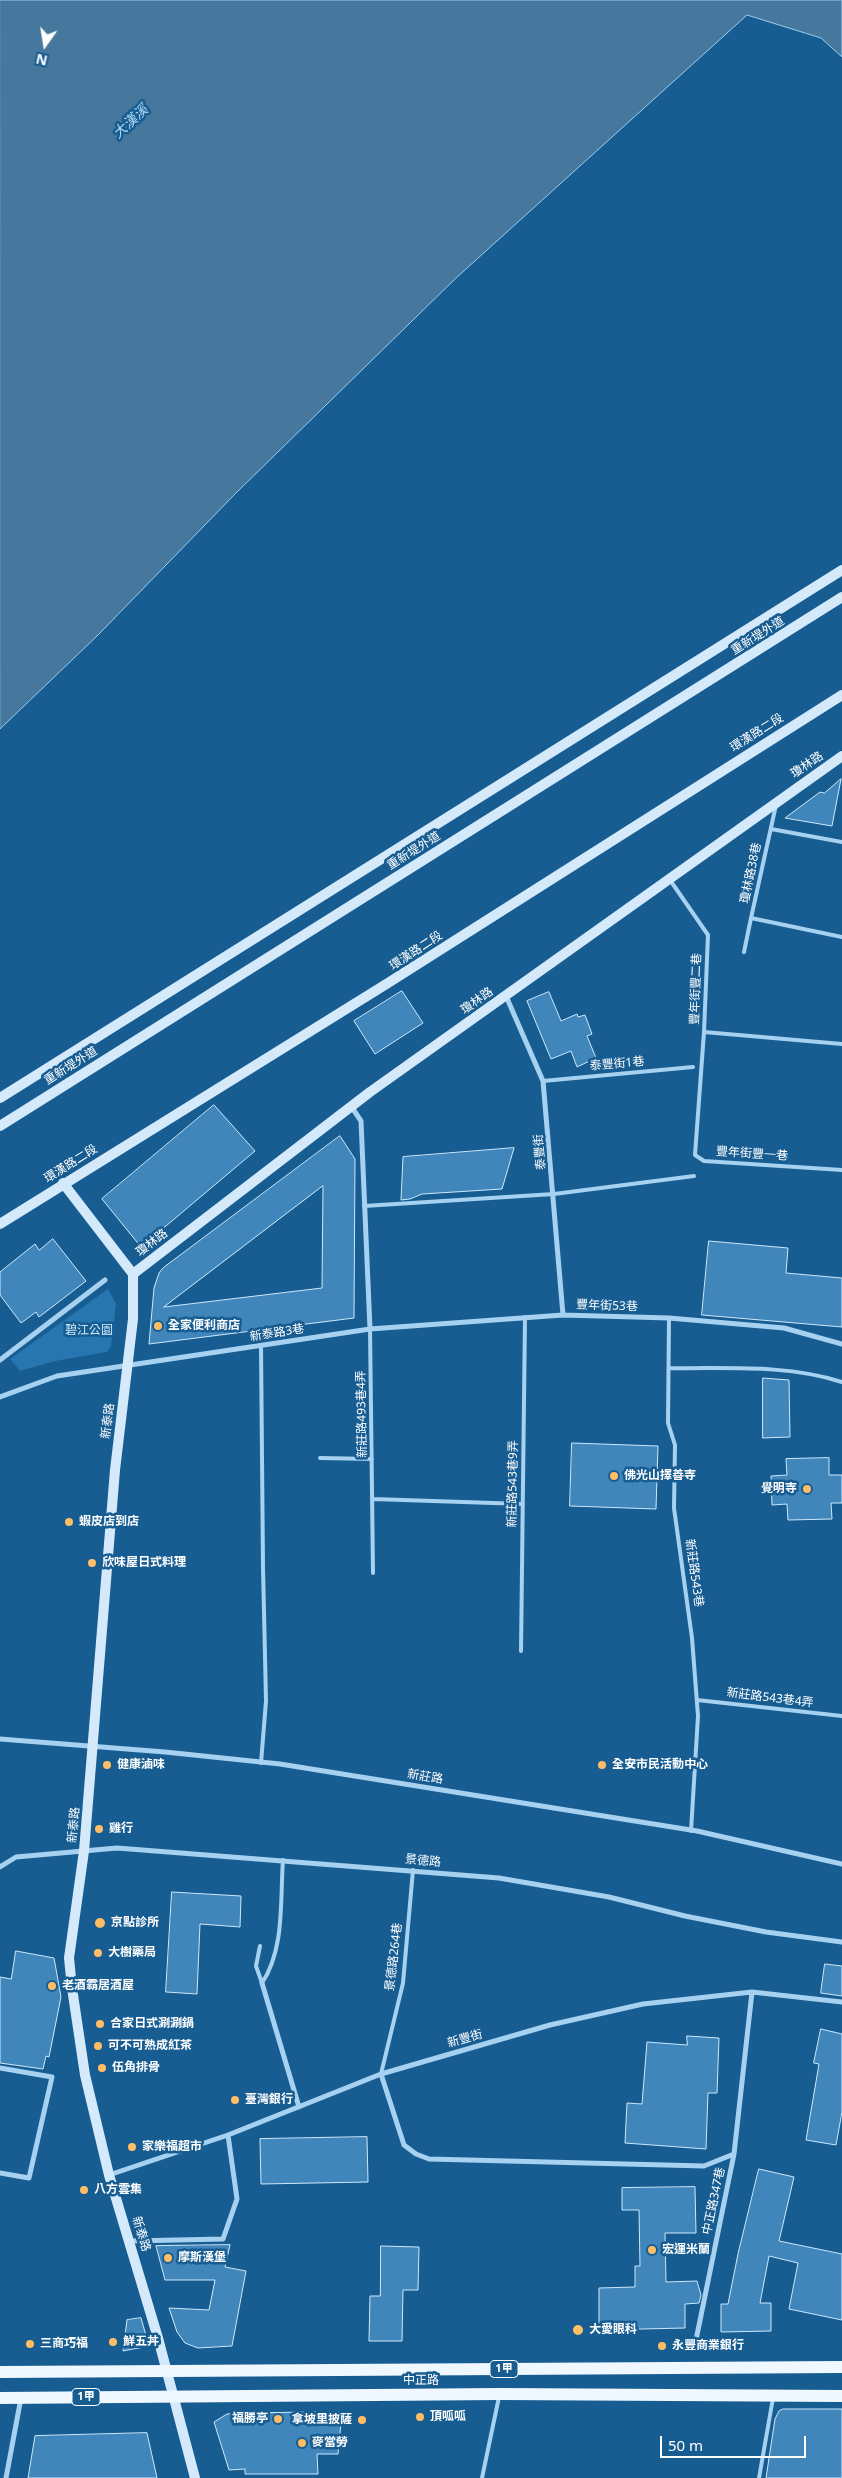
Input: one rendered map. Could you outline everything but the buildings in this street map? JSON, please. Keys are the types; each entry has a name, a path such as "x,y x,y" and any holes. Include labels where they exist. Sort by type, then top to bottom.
{"main road":[{"name":"中正路","path":"0,2372 842,2367"},
{"name":"中正路","path":"0,2398 172,2395 500,2394 773,2394 842,2396"}],"street":[{"name":"重新堤外道","path":"0,1098 842,570"},
{"name":"重新堤外道","path":"0,1126 842,597"},
{"name":"環漢路二段","path":"0,1224 63,1183 388,984 842,695"},
{"name":"瓊林路","path":"133,1274 352,1106 842,756"},
{"name":"泰豐街","path":"506,996 543,1081 563,1314"},
{"path":"352,1106 361,1121 370,1328"},
{"path":"63,1183 133,1274"},
{"name":"新泰路","path":"133,1274 133,1319 114,1470 94,1747 84,1851 69,1958 85,2075 109,2174 167,2371 194,2478"},
{"path":"0,1360 105,1280"},
{"name":"豐年街53巷","path":"370,1328 563,1314 670,1318 784,1328 842,1344"},
{"name":"新泰路3巷","path":"0,1397 57,1376 370,1328"},
{"name":"新莊路","path":"0,1739 165,1752 261,1762 474,1794 690,1830 842,1864"},
{"name":"景德路","path":"0,1866 16,1857 117,1848 413,1870 508,1879 609,1897 685,1916 757,1930 842,1942"},
{"path":"262,1983 299,2107"},
{"name":"新豐街","path":"109,2174 228,2135 381,2074 550,2025 643,2004 752,1992 842,2002"},
{"name":"中正路347巷","path":"696,2340 734,2154 752,1992"},
{"path":"0,2068 52,2077 29,2178 0,2173"},
{"path":"381,2074 404,2145 416,2154 429,2159 704,2166 734,2154"},
{"path":"130,2241 223,2239 237,2199 228,2135"},
{"path":"6,2478 21,2398"}],"lane":[{"name":"瓊林路38巷","path":"777,801 751,918 842,936"},
{"path":"771,829 842,842"},
{"name":"豐年街豐二巷","path":"670,880 708,935 704,1032 842,1044"},
{"path":"744,952 751,918"},
{"name":"豐年街豐一巷","path":"704,1032 695,1155 704,1160 842,1170"},
{"name":"泰豐街1巷","path":"543,1081 693,1067"},
{"path":"364,1206 554,1194 694,1176"},
{"name":"新莊路543巷9弄","path":"521,1652 525,1317"},
{"name":"新莊路543巷","path":"670,1318 668,1423 675,1446 674,1508 692,1638 698,1716 690,1830"},
{"name":"新莊路493巷4弄","path":"370,1328 374,1573"},
{"path":"261,1762 266,1701 262,1346"},
{"path":"668,1368 783,1369 820,1375 842,1382"},
{"path":"320,1458 372,1459"},
{"path":"373,1500 523,1504"},
{"name":"新莊路543巷4弄","path":"697,1700 842,1716"},
{"path":"262,1983 271,1969 278,1938 283,1860"},
{"name":"景德路264巷","path":"381,2074 403,1983 413,1870"},
{"path":"260,1946 256,1966 262,1983"},
{"path":"482,2478 500,2394"},
{"path":"759,2478 773,2394"}],"green space":[{"name":"碧江公園","path":"108,1289 116,1304 111,1346 107,1352 55,1361 20,1371 10,1359"}],"water":[{"name":"大漢溪","path":"0,0 842,0 842,57 821,38 747,15 456,278 236,493 98,635 0,729"}],"place":[{"name":"全家便利商店","path":"158,1326"},
{"name":"佛光山擇善寺","path":"614,1476"},
{"name":"覺明寺","path":"807,1489"},
{"name":"蝦皮店到店","path":"69,1522"},
{"name":"欣味屋日式料理","path":"92,1563"},
{"name":"健康滷味","path":"107,1765"},
{"name":"全安市民活動中心","path":"602,1765"},
{"name":"雞行","path":"99,1829"},
{"name":"京點診所","path":"100,1923"},
{"name":"大樹藥局","path":"98,1953"},
{"name":"老酒霸居酒屋","path":"52,1986"},
{"name":"合家日式涮涮鍋","path":"100,2024"},
{"name":"可不可熟成紅茶","path":"98,2046"},
{"name":"伍角排骨","path":"102,2068"},
{"name":"臺灣銀行","path":"235,2100"},
{"name":"家樂福超市","path":"132,2147"},
{"name":"八方雲集","path":"84,2190"},
{"name":"宏運米蘭","path":"652,2250"},
{"name":"摩斯漢堡","path":"168,2258"},
{"name":"大愛眼科","path":"578,2330"},
{"name":"鮮五丼","path":"113,2342"},
{"name":"三商巧福","path":"30,2344"},
{"name":"永豐商業銀行","path":"662,2346"},
{"name":"頂呱呱","path":"420,2417"},
{"name":"福勝亭","path":"278,2419"},
{"name":"拿坡里披薩","path":"362,2420"},
{"name":"麥當勞","path":"302,2443"}]}
